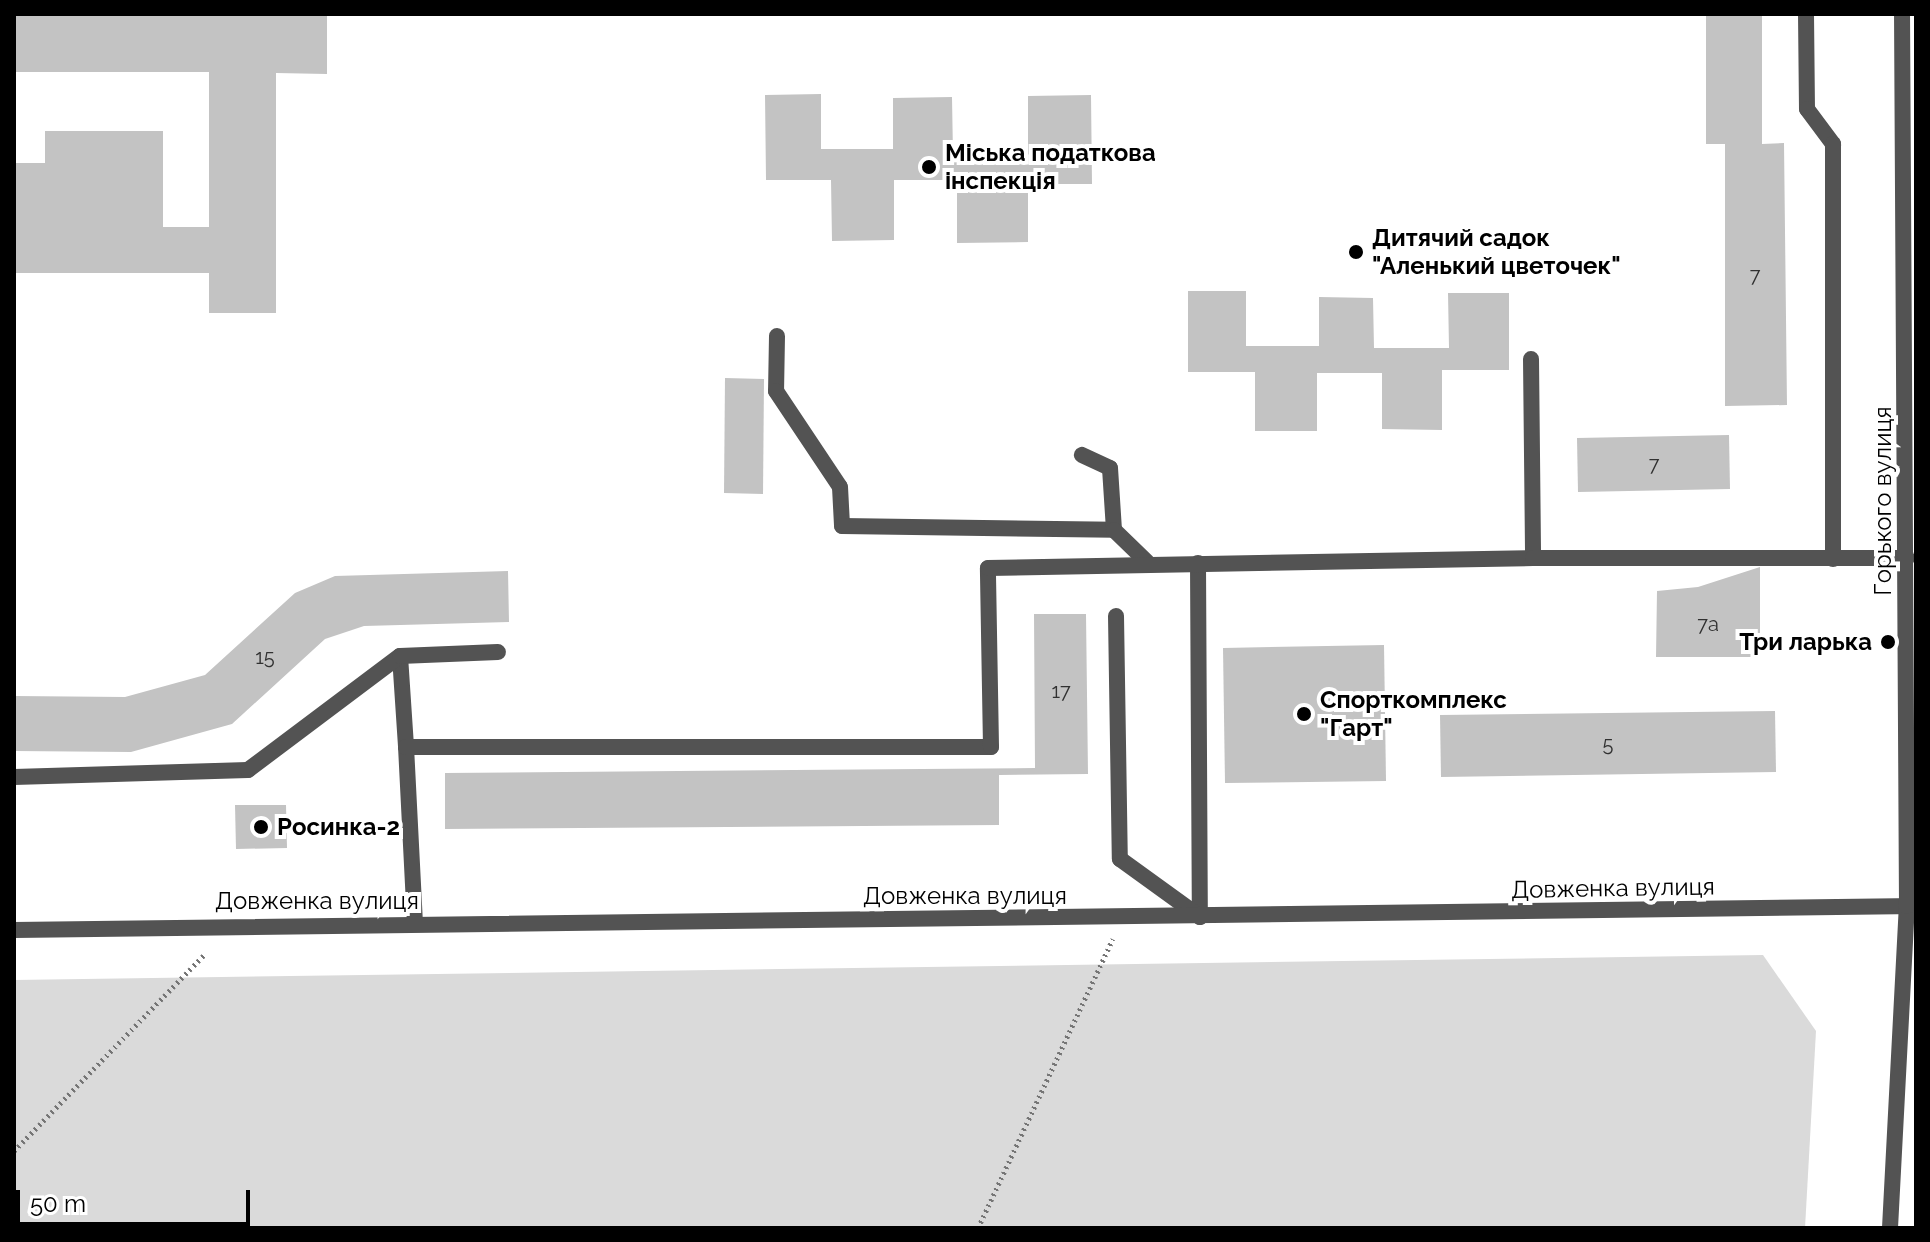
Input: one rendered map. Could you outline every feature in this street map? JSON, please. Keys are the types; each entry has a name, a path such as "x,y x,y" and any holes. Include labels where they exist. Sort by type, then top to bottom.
{"street":[{"path":"1806,14 1807,109 1833,144 1833,559"},
{"name":"Горького вулиця","path":"1890,1228 1911,906 1912,671 1907,558 1902,14"},
{"path":"777,336 776,391 840,487 842,526 1114,530"},
{"path":"1531,359 1533,558"},
{"path":"1082,455 1110,468 1114,530 1147,562"},
{"path":"406,747 991,747 988,568 1147,562 1907,558"},
{"path":"1198,563 1200,917"},
{"path":"1116,616 1120,859 1200,917"},
{"path":"14,777 248,770 400,656 498,652"},
{"path":"400,656 415,924"},
{"name":"Довженка вулиця","path":"14,930 1911,906"}],"path":[{"path":"978,1228 1122,918"},
{"path":"14,1151 205,954"}],"shaded area":[{"path":"1763,955 1816,1031 1805,1228 14,1228 14,980"}],"building":[{"path":"14,14 327,14 327,74 276,73 276,313 209,313 209,273 14,273 14,163 45,163 45,131 163,131 163,227 209,227 209,72 14,72"},
{"path":"1706,14 1762,14 1762,144 1784,143 1787,405 1725,406 1725,144 1706,144"},
{"name":"Міська податкова інспекція","path":"821,94 821,149 893,149 893,98 952,97 953,155 1028,154 1028,96 1091,95 1092,184 1028,184 1028,242 957,243 957,180 894,180 894,240 832,241 831,180 766,180 765,95"},
{"path":"1188,291 1246,291 1246,346 1319,346 1319,297 1373,298 1374,348 1449,348 1448,293 1509,293 1509,370 1442,370 1442,430 1382,429 1382,373 1317,373 1317,431 1255,431 1255,372 1188,372"},
{"path":"725,378 764,379 763,494 724,493"},
{"path":"1729,435 1730,489 1578,492 1577,438"},
{"path":"1760,567 1760,657 1656,657 1657,591 1698,587"},
{"path":"508,571 509,622 364,626 325,639 232,724 131,752 14,751 14,696 125,697 205,675 295,593 335,576"},
{"path":"1034,614 1086,614 1088,774 999,775 999,825 445,829 445,773 1035,768"},
{"name":"Спорткомплекс \"Гарт\"","path":"1384,645 1386,781 1225,783 1223,648"},
{"path":"1775,711 1776,772 1441,777 1440,715"},
{"name":"Росинка-2","path":"235,805 286,805 287,848 236,849"}],"place":[{"name":"Міська податкова інспекція","path":"929,167"},
{"name":"Дитячий садок \"Аленький цветочек\"","path":"1356,252"},
{"name":"Три ларька","path":"1888,642"},
{"name":"Спорткомплекс \"Гарт\"","path":"1304,714"},
{"name":"Росинка-2","path":"261,827"}]}
